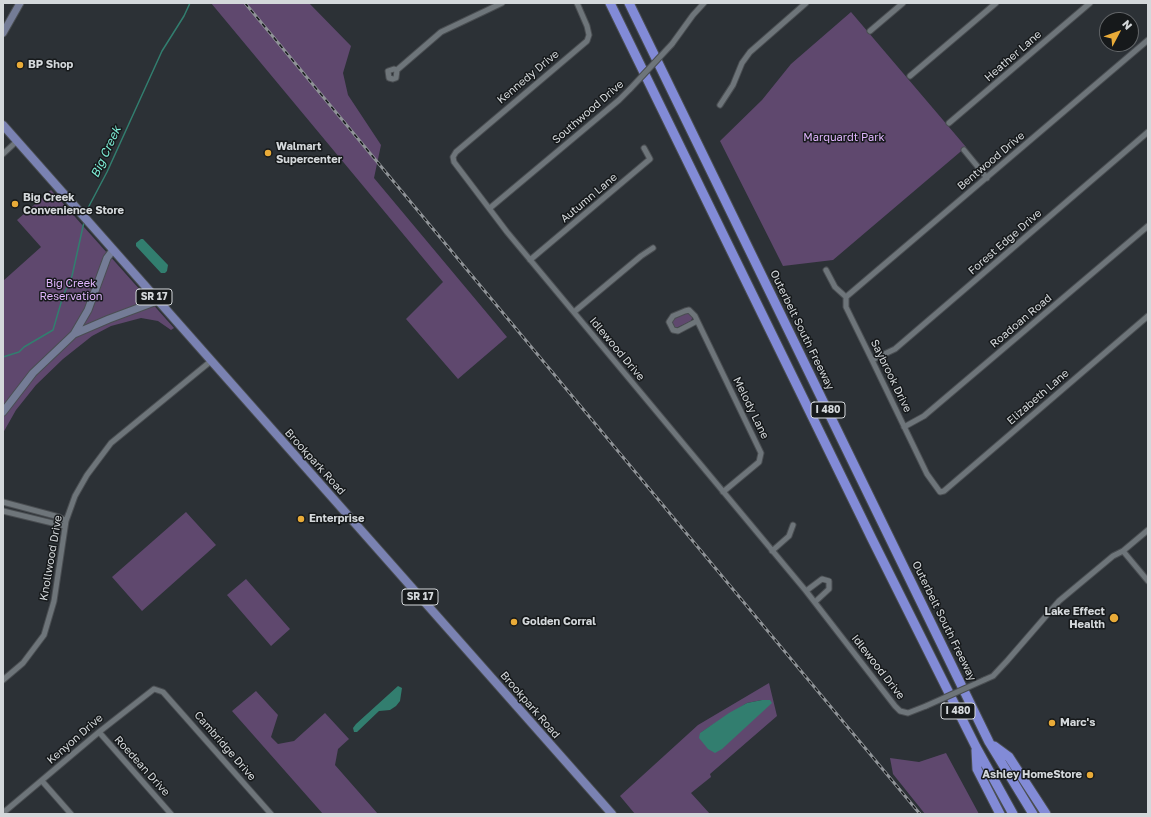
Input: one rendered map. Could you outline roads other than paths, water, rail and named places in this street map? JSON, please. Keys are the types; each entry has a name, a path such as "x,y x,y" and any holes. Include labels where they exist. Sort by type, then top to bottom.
{"highway":[{"name":"I 480","path":"610,3 976,747 1013,814"},
{"name":"Outerbelt South Freeway","path":"629,3 989,742 1033,814"},
{"path":"989,742 1009,757 1046,814"},
{"path":"976,747 977,769 1000,814"}],"main road":[{"name":"Brookpark Road","path":"3,126 71,201 157,301 612,814"}],"street":[{"path":"3,33 20,3"},
{"path":"397,70 441,32 502,3"},
{"name":"Kennedy Drive","path":"453,157 456,152 587,41 589,35 588,30 577,3"},
{"name":"Southwood Drive","path":"490,208 619,100 672,44 693,15 704,3"},
{"path":"720,105 734,85 742,63 750,52 806,3"},
{"path":"870,31 903,3"},
{"path":"910,76 996,3"},
{"name":"Heather Lane","path":"949,123 1090,3"},
{"name":"Bentwood Drive","path":"846,297 988,178 1148,40"},
{"name":"Forest Edge Drive","path":"872,360 895,349 1148,132"},
{"path":"3,154 17,141"},
{"name":"Autumn Lane","path":"530,260 650,159 644,148"},
{"path":"964,150 988,178"},
{"name":"Idlewood Drive","path":"453,157 456,166 490,208 507,232 815,602 898,710 911,712 993,676 1059,601 1113,556 1123,551 1148,530"},
{"name":"Roadoan Road","path":"904,427 924,416 1148,226"},
{"path":"574,312 641,256 653,248"},
{"path":"3,412 33,373 74,334 88,310 107,258 113,250"},
{"path":"826,270 835,287 846,297"},
{"name":"Saybrook Drive","path":"846,297 846,308 927,474 940,492"},
{"path":"74,334 109,318 157,301"},
{"path":"689,310 693,312 697,320 678,331 673,330 669,322 673,316 689,310"},
{"name":"Elizabeth Lane","path":"940,492 944,491 1148,316"},
{"name":"Melody Lane","path":"697,320 761,453 759,462 723,492"},
{"name":"Knollwood Drive","path":"3,680 23,663 44,635 54,601 66,524 75,496 88,475 111,443 211,361"},
{"path":"5,502 59,517 66,524 34,519 4,511 5,502"},
{"path":"34,519 35,511"},
{"path":"772,551 789,536 793,525"},
{"path":"1123,551 1148,581"},
{"path":"806,591 822,579 829,581 830,588 815,602"},
{"name":"Kenyon Drive","path":"3,813 149,691 154,688 163,692"},
{"name":"Cambridge Drive","path":"163,692 271,814"},
{"name":"Roedean Drive","path":"99,732 171,814"},
{"path":"42,781 71,814"}],"waterway":[{"name":"Big Creek","path":"86,215 162,51 184,16 190,3"},
{"name":"Big Creek","path":"3,357 19,352 24,347 53,330 63,296 72,276 84,222"}],"railway":[{"path":"245,3 920,814"}],"place":[{"name":"BP Shop","path":"20,65"},
{"name":"Walmart Supercenter","path":"268,153"},
{"name":"Big Creek Convenience Store","path":"15,204"},
{"name":"Enterprise","path":"301,519"},
{"name":"Lake Effect Health","path":"1114,618"},
{"name":"Golden Corral","path":"514,622"},
{"name":"Marc's","path":"1052,723"},
{"name":"Ashley HomeStore","path":"1090,775"}],"park label":[{"name":"Marquardt Park","path":"844,138"},
{"name":"Big Creek Reservation","path":"71,290"}]}
